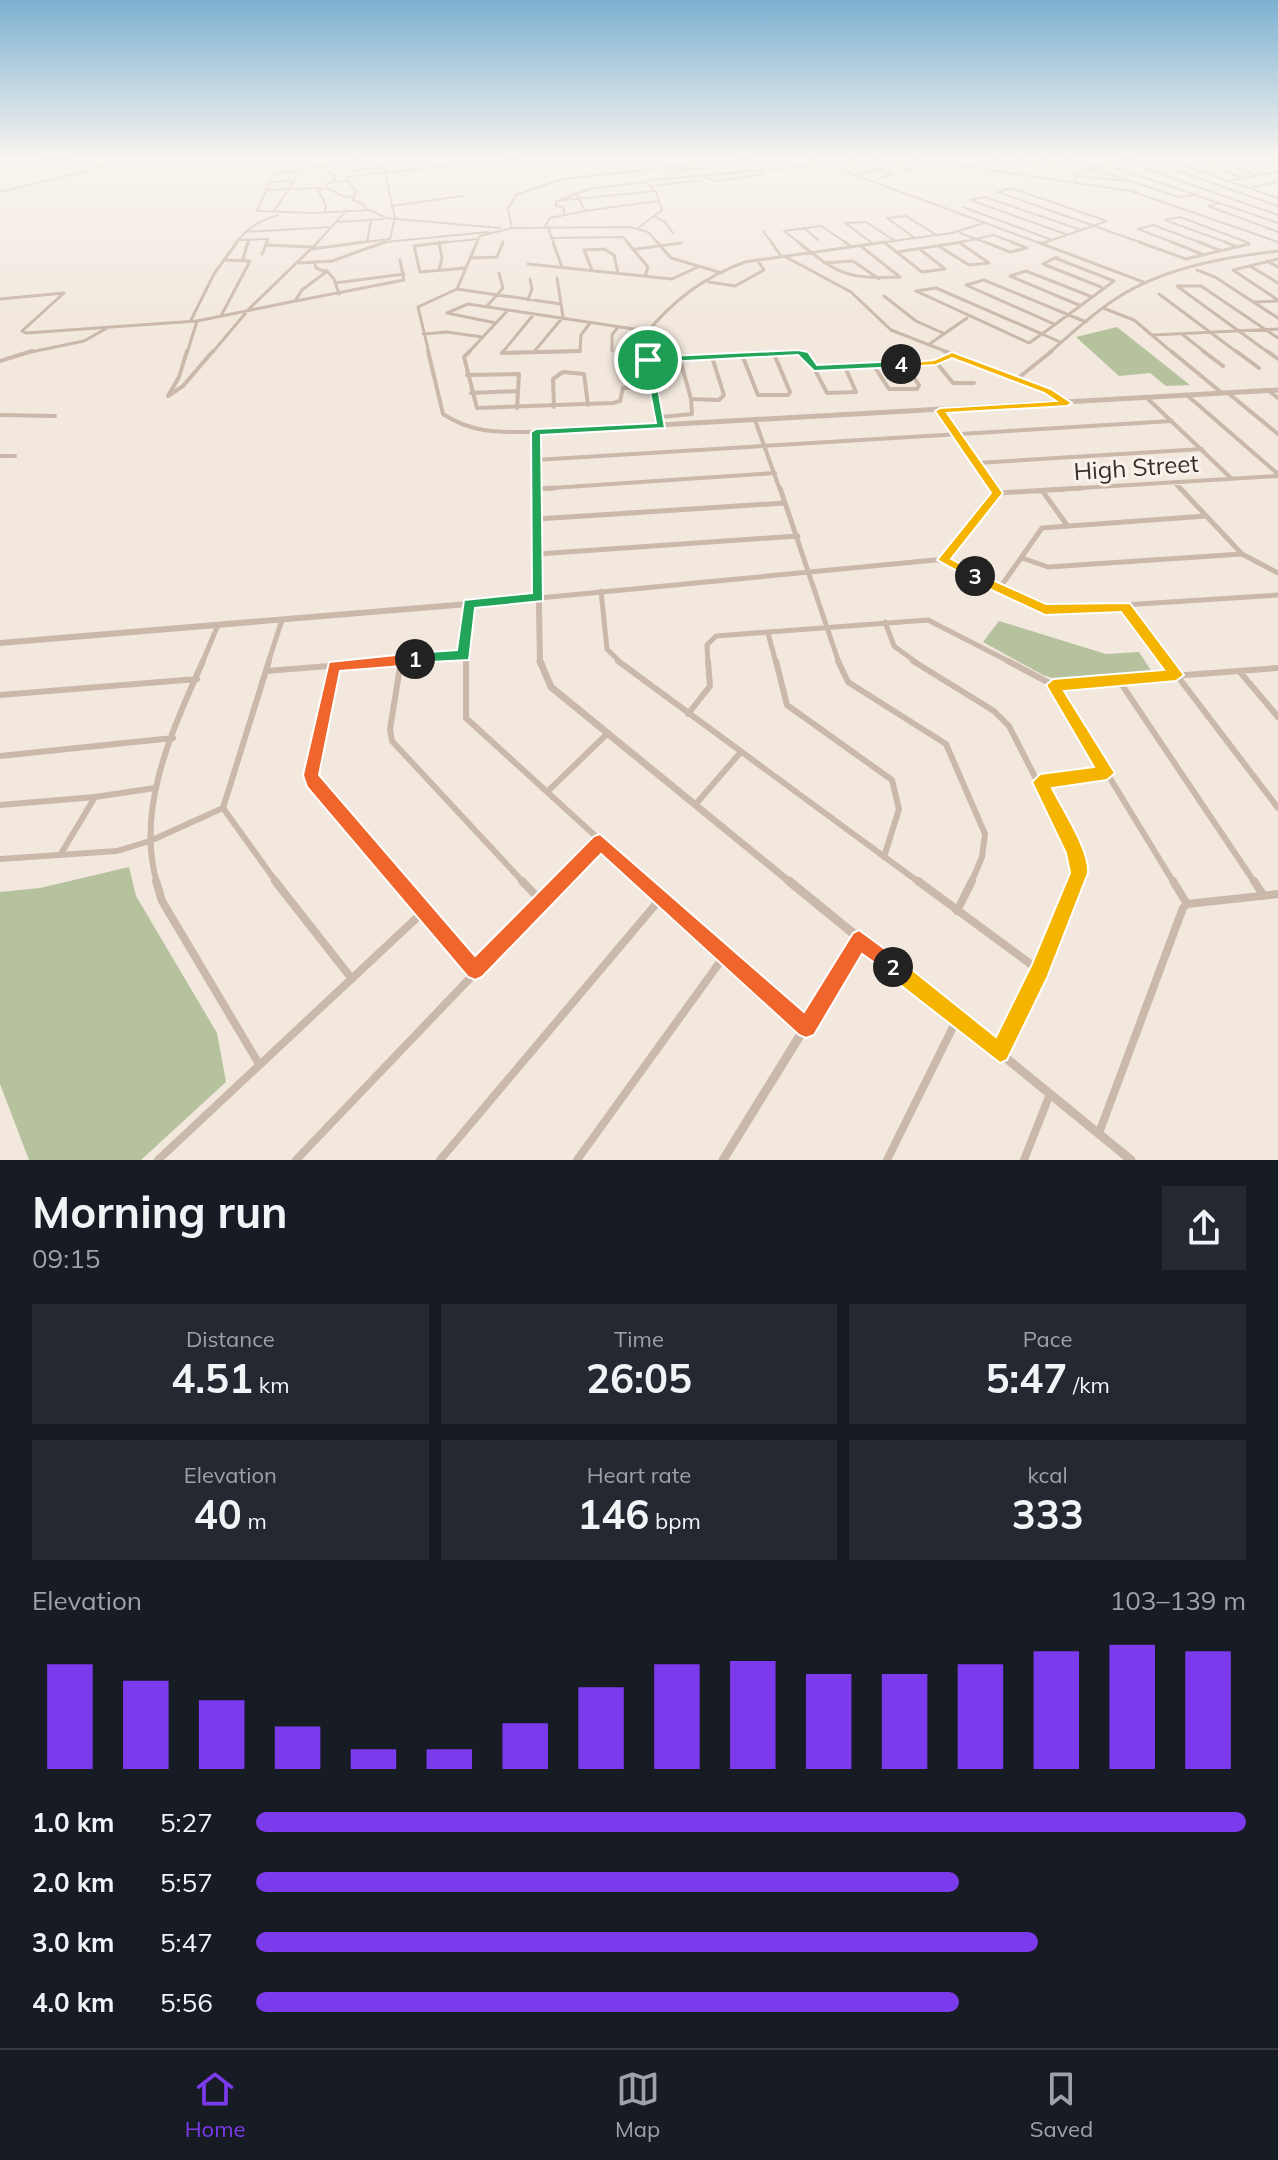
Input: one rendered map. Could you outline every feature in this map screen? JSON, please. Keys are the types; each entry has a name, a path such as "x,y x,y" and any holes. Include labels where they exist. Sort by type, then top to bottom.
{"street":[{"path":"275,212 324,212"},
{"path":"197,321 179,377 168,396 183,386 249,309 313,248 345,212"},
{"path":"371,212 386,218"},
{"path":"298,263 315,264 349,256 387,241 395,218 394,212"},
{"path":"510,212 512,228"},
{"path":"562,267 546,227 550,218 579,212"},
{"path":"637,229 660,212"},
{"path":"955,212 1146,283"},
{"path":"976,212 1052,240"},
{"path":"984,215 994,212"},
{"path":"1001,212 1068,235"},
{"path":"1029,212 1081,230"},
{"path":"1057,212 1184,259 1204,255 1236,247 1250,243 1177,216 1165,219 1236,247"},
{"path":"1041,244 1107,221 1081,212"},
{"path":"1197,212 1278,242"},
{"path":"1224,212 1278,232"},
{"path":"1247,212 1278,223"},
{"path":"191,321 214,274 244,232 267,217 285,213"},
{"path":"295,230 305,213"},
{"path":"318,213 322,228"},
{"path":"916,238 887,218 906,216 937,235"},
{"path":"655,217 665,222 673,233"},
{"path":"337,222 395,218 505,229"},
{"path":"1198,223 1214,218"},
{"path":"367,242 371,220"},
{"path":"873,244 845,223 864,221 895,241"},
{"path":"661,426 644,339 647,331 659,315 722,273 741,263 958,232 984,223"},
{"path":"1204,255 1138,228 1153,225 1220,251"},
{"path":"851,247 824,226 784,231 824,263 862,281 900,275 861,246"},
{"path":"244,232 332,227"},
{"path":"266,245 313,248 512,228 637,229 648,232 671,258 722,273"},
{"path":"803,228 818,240"},
{"path":"1253,232 1267,228"},
{"path":"763,231 784,256 851,292 887,328 1048,391 1067,403"},
{"path":"466,268 420,272 413,247 478,239 493,232"},
{"path":"897,252 939,247 978,240 996,235 1027,248 1014,253 978,240 958,232"},
{"path":"550,238 621,236 627,239 648,267 645,276"},
{"path":"239,240 267,239 262,254"},
{"path":"457,289 478,239"},
{"path":"243,259 249,240"},
{"path":"439,242 442,258 439,270"},
{"path":"471,258 497,257 503,242"},
{"path":"635,249 681,243"},
{"path":"884,243 924,272 945,269 920,249"},
{"path":"939,247 969,265 989,263 960,243"},
{"path":"592,270 584,250 607,249 620,267 618,273"},
{"path":"1017,379 1103,308 1146,283 1254,253 1278,251"},
{"path":"1065,253 1043,264 1102,287"},
{"path":"1055,258 1114,280 1102,287 1080,305 1054,324 1041,335 1031,342 1019,341 916,291 936,288 1041,335 1060,342"},
{"path":"1278,259 1233,271 1278,300"},
{"path":"222,314 250,261 226,260"},
{"path":"0,299 64,293 22,332 197,321 404,280 400,260"},
{"path":"708,282 735,286 764,270 757,260"},
{"path":"824,263 851,260 880,279"},
{"path":"1266,261 1278,267"},
{"path":"315,264 316,268 326,270 339,294"},
{"path":"528,264 676,279 699,266"},
{"path":"1250,266 1278,283"},
{"path":"1195,269 1215,277 1278,318"},
{"path":"295,301 302,290 326,270"},
{"path":"1080,305 1010,276 1028,271 1090,296"},
{"path":"486,307 503,285 499,273"},
{"path":"335,283 404,274"},
{"path":"532,353 563,317 557,278"},
{"path":"528,300 532,289 530,279"},
{"path":"1054,324 966,285 984,280 1086,322"},
{"path":"1278,338 1201,286 1177,286 1278,359"},
{"path":"561,304 457,289 419,305 443,414 461,426 481,432 536,432 1278,390"},
{"path":"1159,294 1259,368"},
{"path":"884,296 916,321 943,333"},
{"path":"1253,302 1278,300"},
{"path":"496,323 447,313 464,304 647,331"},
{"path":"1103,308 1130,318 1278,434"},
{"path":"508,310 464,357 477,408 618,402 623,388 654,386"},
{"path":"534,314 502,351 504,354 580,351 582,332 591,322"},
{"path":"928,345 968,317"},
{"path":"612,351 612,335 618,326"},
{"path":"0,361 44,347 84,341 109,327"},
{"path":"1152,335 1278,329"},
{"path":"423,334 447,332 483,337"},
{"path":"1181,333 1223,366"},
{"path":"648,360 803,353 827,393 856,392 845,367"},
{"path":"742,355 758,395 788,395 790,392 774,354"},
{"path":"814,368 936,362 952,355"},
{"path":"691,399 724,397 712,357"},
{"path":"660,417 692,414 680,359"},
{"path":"936,362 953,383 974,383"},
{"path":"874,366 889,389 917,389 919,385 905,364"},
{"path":"467,375 517,372 520,376 517,408"},
{"path":"554,407 553,379 563,372 584,374 588,405"},
{"path":"471,393 518,391"},
{"path":"1269,391 1278,398"},
{"path":"1188,396 1278,475"},
{"path":"1147,398 1231,478"},
{"path":"940,411 997,493 943,560"},
{"path":"0,415 55,416"},
{"path":"755,420 798,536 824,626 848,682 949,748 986,833 984,850 957,911"},
{"path":"535,460 1172,421"},
{"path":"536,432 541,670 544,677 859,940 1131,1160"},
{"path":"977,463 1202,449"},
{"path":"0,456 15,456"},
{"path":"537,489 775,473"},
{"name":"High Street","path":"997,493 1278,475"},
{"path":"1174,482 1242,554 1278,573"},
{"path":"1043,492 1067,526"},
{"path":"537,519 785,503"},
{"path":"999,589 1039,530 1206,516"},
{"path":"538,554 798,536"},
{"path":"1022,558 1048,567 1242,554"},
{"path":"0,643 539,598 943,560 1045,610 1278,595"},
{"path":"601,591 608,653 1040,971"},
{"path":"469,604 464,656 466,718 806,1027"},
{"path":"1125,607 1278,808"},
{"path":"688,714 710,686 709,640 719,635 924,619 936,622 1053,685 1187,904"},
{"path":"0,859 117,851 150,841 223,808 282,620"},
{"path":"885,622 894,646 903,655 1001,717 1040,782 1080,865 1040,971 1000,1053"},
{"path":"218,625 155,788 150,812 152,877 162,901 259,1064"},
{"path":"768,633 787,705 892,780 899,809 884,857"},
{"path":"266,671 464,656"},
{"path":"401,660 390,729 392,741 542,902"},
{"path":"334,666 312,768 313,781 475,970"},
{"path":"1053,685 1278,668"},
{"path":"1239,671 1278,717"},
{"path":"0,695 197,679"},
{"path":"1118,679 1264,896"},
{"path":"548,791 608,733"},
{"path":"0,756 173,738"},
{"path":"695,805 740,753"},
{"path":"1040,782 1107,773"},
{"path":"0,805 95,797 155,788"},
{"path":"61,853 95,797"},
{"path":"223,808 352,979"},
{"path":"296,1160 600,842"},
{"path":"1187,904 1278,894"},
{"path":"440,1160 661,898"},
{"path":"1099,1133 1187,904"},
{"path":"163,1158 423,912"},
{"path":"723,1160 859,940"},
{"path":"577,1160 725,955"},
{"path":"887,1160 957,1019"},
{"path":"1024,1160 1050,1094"}],"green space":[{"path":"1117,327 1190,385 1166,386 1150,373 1119,376 1076,337"},
{"path":"999,621 1106,654 1139,652 1152,672 1059,680 1043,675 983,642"},
{"path":"129,867 136,896 217,1033 226,1082 141,1160 29,1160 0,1084 0,892 40,888"}],"route":[{"path":"803,353 814,368 939,362 952,355 1048,391 1067,403 940,411 997,493 943,560 1045,610 1125,607 1176,675 1053,685 1107,773 1040,782 1074,849 1080,865 1079,873 1040,971 1000,1053 859,940 806,1027 600,842 475,970 313,781 312,768 334,666 464,656 469,604 539,598 536,432 661,426 648,360 803,353"}]}
